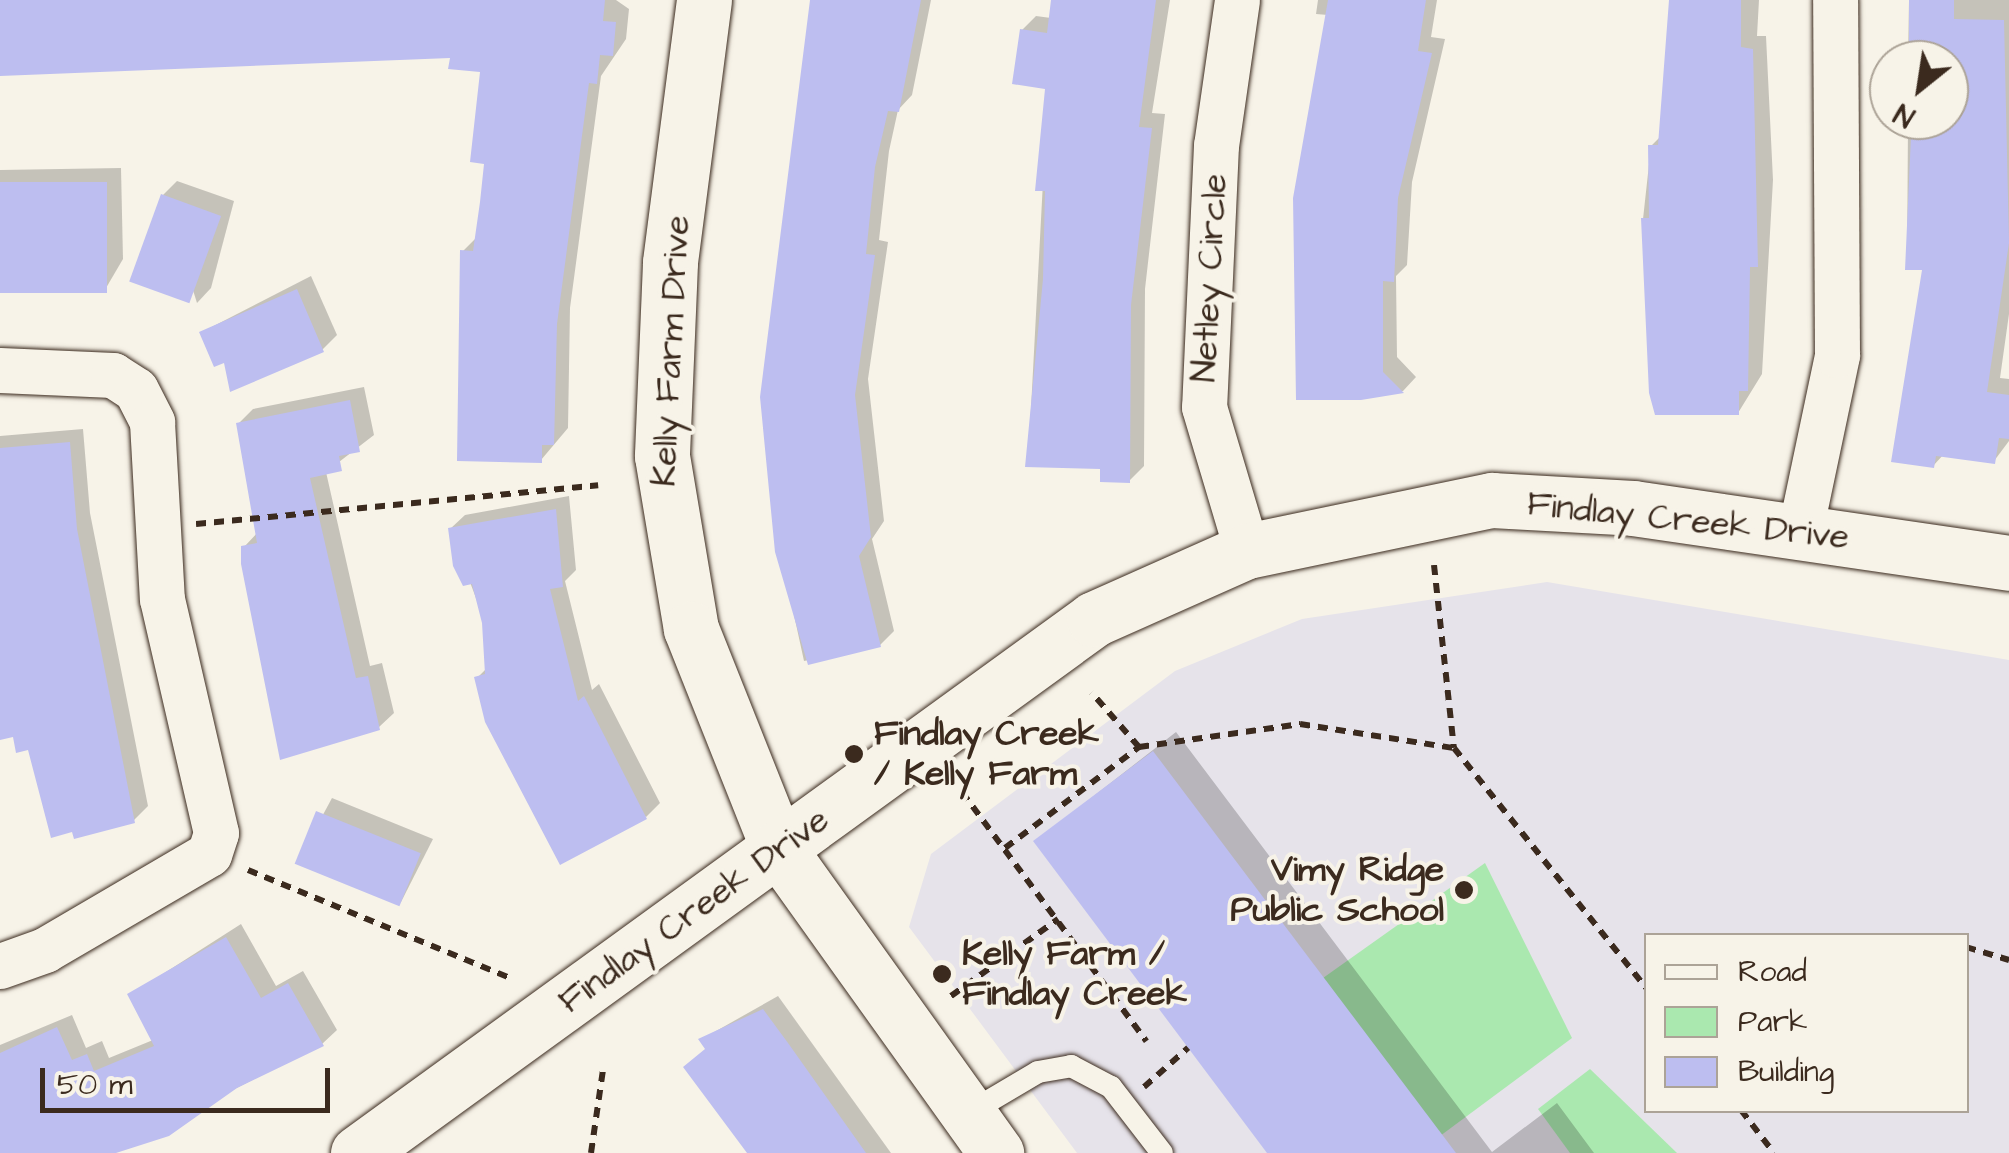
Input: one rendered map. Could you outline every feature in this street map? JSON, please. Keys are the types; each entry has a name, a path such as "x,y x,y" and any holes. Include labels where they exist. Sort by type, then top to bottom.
{"street":[{"name":"Kelly Farm Drive","path":"704,0 670,263 662,484 690,629 778,848 981,1133"},
{"name":"Netley Circle","path":"1237,0 1216,145 1204,407 1248,551"},
{"path":"1800,531 1838,356 1835,0"},
{"path":"0,370 90,370 136,390 152,422 162,598 215,804 209,854 45,950 0,966"},
{"name":"Findlay Creek Drive","path":"358,1153 1094,618 1248,551 1492,500 1800,531 2009,563"}],"lane":[{"path":"981,1133 1038,1072 1071,1066 1124,1103 1162,1153"}],"path":[{"path":"156,529 598,485"},
{"path":"1434,565 1454,748 1644,986"},
{"path":"1092,693 1139,747"},
{"path":"1005,848 1139,747 1300,724 1454,748"},
{"path":"962,792 1146,1041"},
{"path":"209,854 510,978"},
{"path":"951,996 1058,919"},
{"path":"1969,948 2009,960"},
{"path":"1124,1103 1188,1048"},
{"path":"591,1153 602,1070"},
{"path":"1744,1113 1774,1153"}],"shaded area":[{"name":"Vimy Ridge Public School","path":"1547,582 2009,660 2009,1153 1077,1153 909,927 931,854 1175,671 1302,619"}],"green space":[{"path":"1485,863 1572,1038 1440,1136 1323,978"},
{"path":"1590,1069 1677,1153 1570,1153 1538,1109"}],"building":[{"path":"0,0 605,0 603,21 616,22 613,56 600,55 597,84 589,83 557,324 554,445 542,445 542,463 457,461 460,250 473,251 480,202 484,164 470,162 480,72 448,69 450,58 0,76"},
{"path":"810,0 921,0 899,112 888,111 875,167 866,254 875,255 855,395 871,537 859,556 881,647 808,665 775,552 760,397"},
{"path":"1051,0 1156,0 1139,127 1152,128 1131,305 1130,483 1100,482 1100,469 1025,467 1043,279 1045,191 1035,191 1045,89 1012,84 1020,29 1047,33"},
{"path":"1328,0 1426,0 1418,51 1432,53 1398,198 1394,282 1383,281 1383,372 1404,393 1361,400 1296,400 1293,198"},
{"path":"1669,0 1741,0 1741,47 1753,49 1758,267 1750,267 1748,391 1739,391 1739,415 1655,415 1649,393 1641,218 1649,218 1648,145 1658,145"},
{"path":"1909,0 1954,0 1954,19 2004,20 2009,243 1987,392 2009,395 2009,439 1999,438 1995,464 1936,456 1934,468 1891,462 1922,270 1905,270 1911,140 1969,140 1969,40 1909,40"},
{"path":"0,182 107,182 107,293 0,293"},
{"path":"161,194 221,216 189,303 129,281"},
{"path":"297,289 324,352 230,392 224,363 214,367 199,332"},
{"path":"350,400 360,452 339,456 342,471 310,478 356,678 368,676 380,730 280,760 241,564 241,546 257,543 236,423"},
{"path":"70,442 77,529 135,823 74,839 72,832 51,838 28,750 16,753 13,737 0,740 0,448"},
{"path":"556,509 563,587 550,589 578,701 584,696 647,819 560,865 485,722 474,677 485,674 482,623 472,584 463,586 453,566 448,528"},
{"path":"1153,751 1456,1153 1267,1153 1033,841"},
{"path":"316,811 421,853 399,906 295,864"},
{"path":"226,937 261,998 288,983 324,1046 237,1088 169,1136 116,1153 0,1153 0,1053 57,1027 72,1060 87,1054 94,1071 154,1046 127,994"},
{"path":"763,1009 866,1153 747,1153 683,1067 705,1049 698,1039"}],"place":[{"name":"Findlay Creek / Kelly Farm","path":"854,754"},
{"name":"Vimy Ridge Public School","path":"1464,890"},
{"name":"Kelly Farm / Findlay Creek","path":"942,974"}]}
